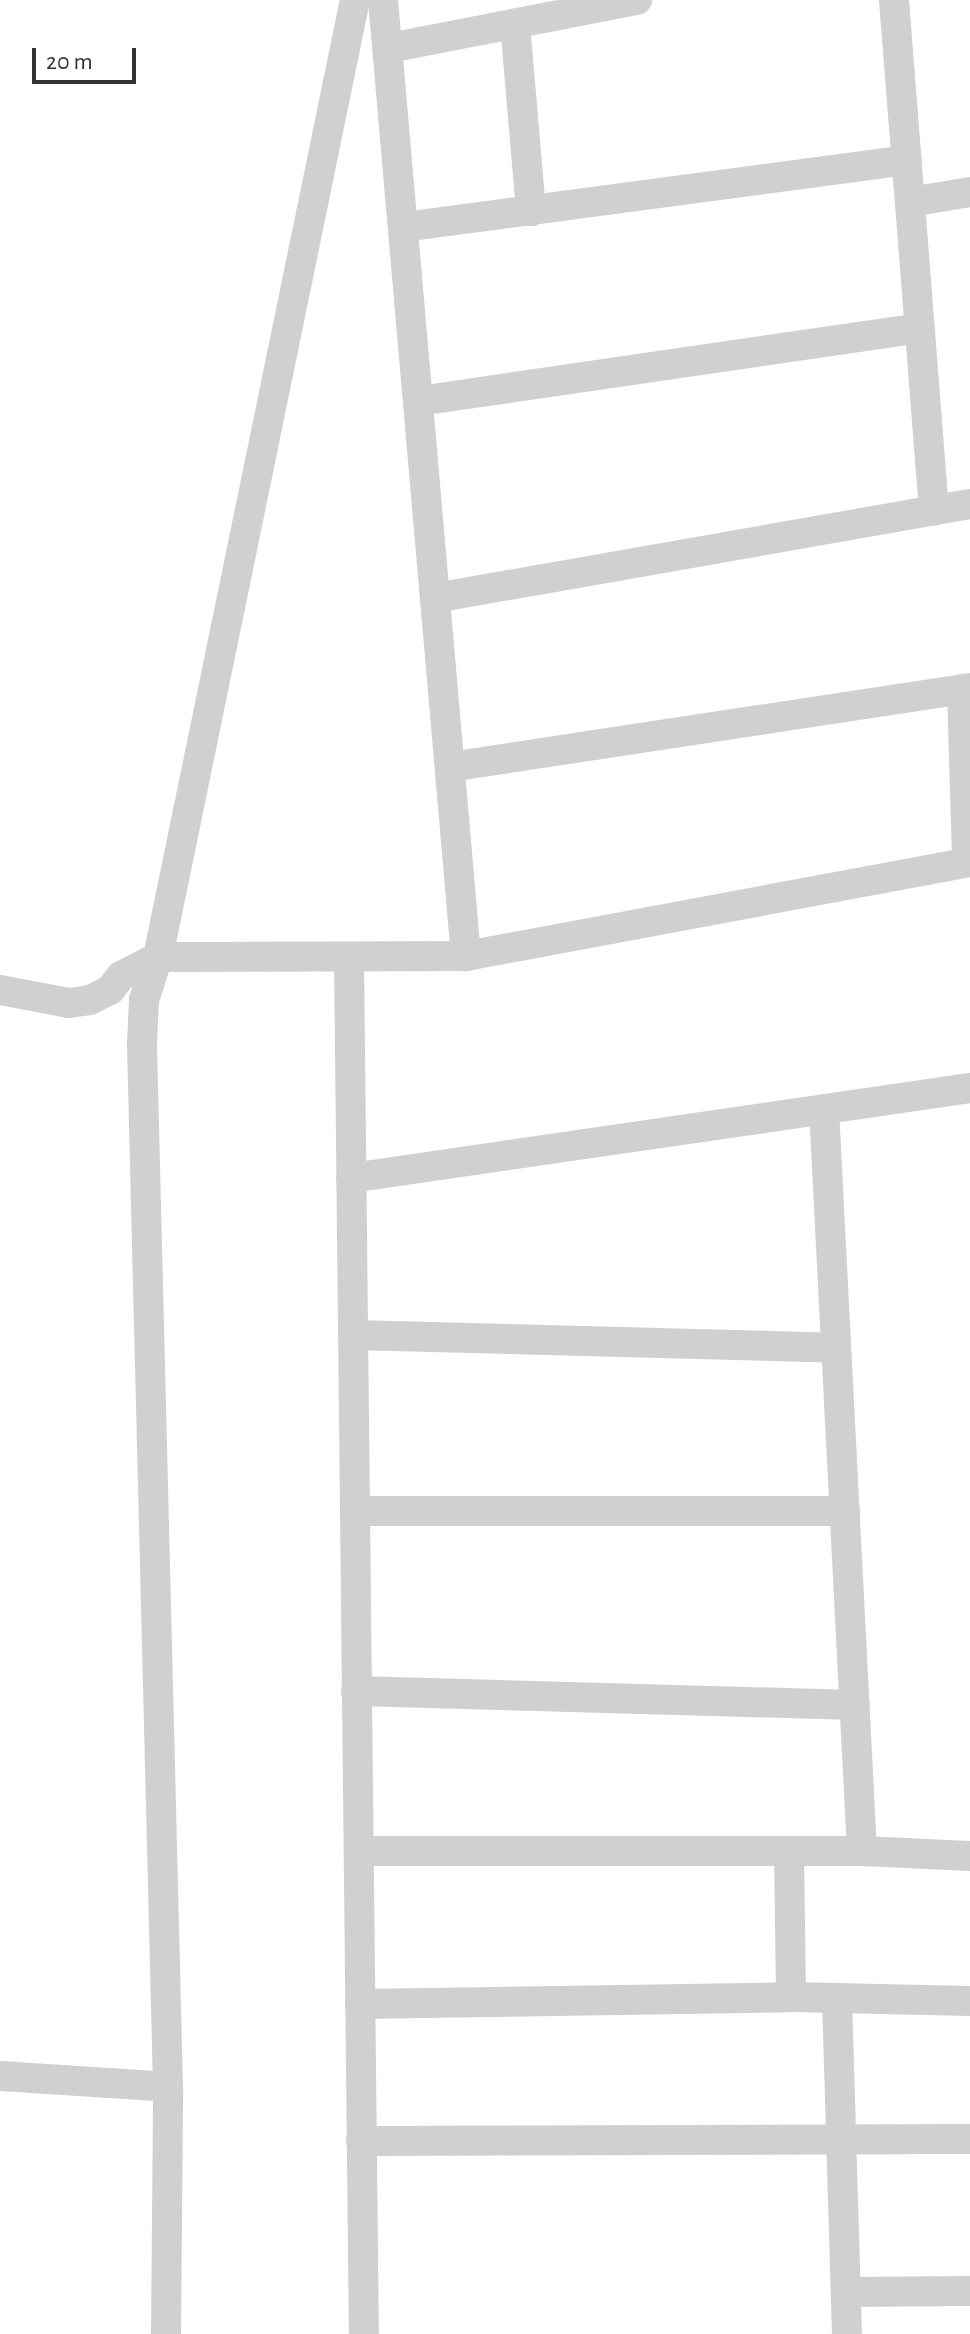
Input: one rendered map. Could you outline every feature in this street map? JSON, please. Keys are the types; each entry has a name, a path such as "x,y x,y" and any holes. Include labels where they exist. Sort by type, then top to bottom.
{"street":[{"path":"166,2334 168,2087 142,1044 144,1000 158,957 355,0"},
{"path":"383,0 466,956"},
{"path":"389,48 637,0"},
{"path":"894,0 934,510"},
{"path":"515,24 531,211"},
{"path":"404,227 907,160"},
{"path":"910,202 970,192"},
{"path":"419,401 920,328"},
{"path":"435,598 970,504"},
{"path":"0,990 69,1003 90,1000 110,990 121,976 158,957 466,956 969,862 966,688 450,767"},
{"path":"349,957 364,2334"},
{"path":"351,1178 970,1088"},
{"path":"824,1109 862,1851"},
{"path":"353,1335 836,1348"},
{"path":"356,1511 845,1511"},
{"path":"356,1691 855,1705"},
{"path":"359,1851 862,1851 970,1856"},
{"path":"789,1851 791,1997"},
{"path":"360,2004 791,1997 970,2001"},
{"path":"837,1998 847,2334"},
{"path":"0,2076 168,2087"},
{"path":"361,2141 841,2142 970,2139"},
{"path":"846,2292 970,2291"}]}
